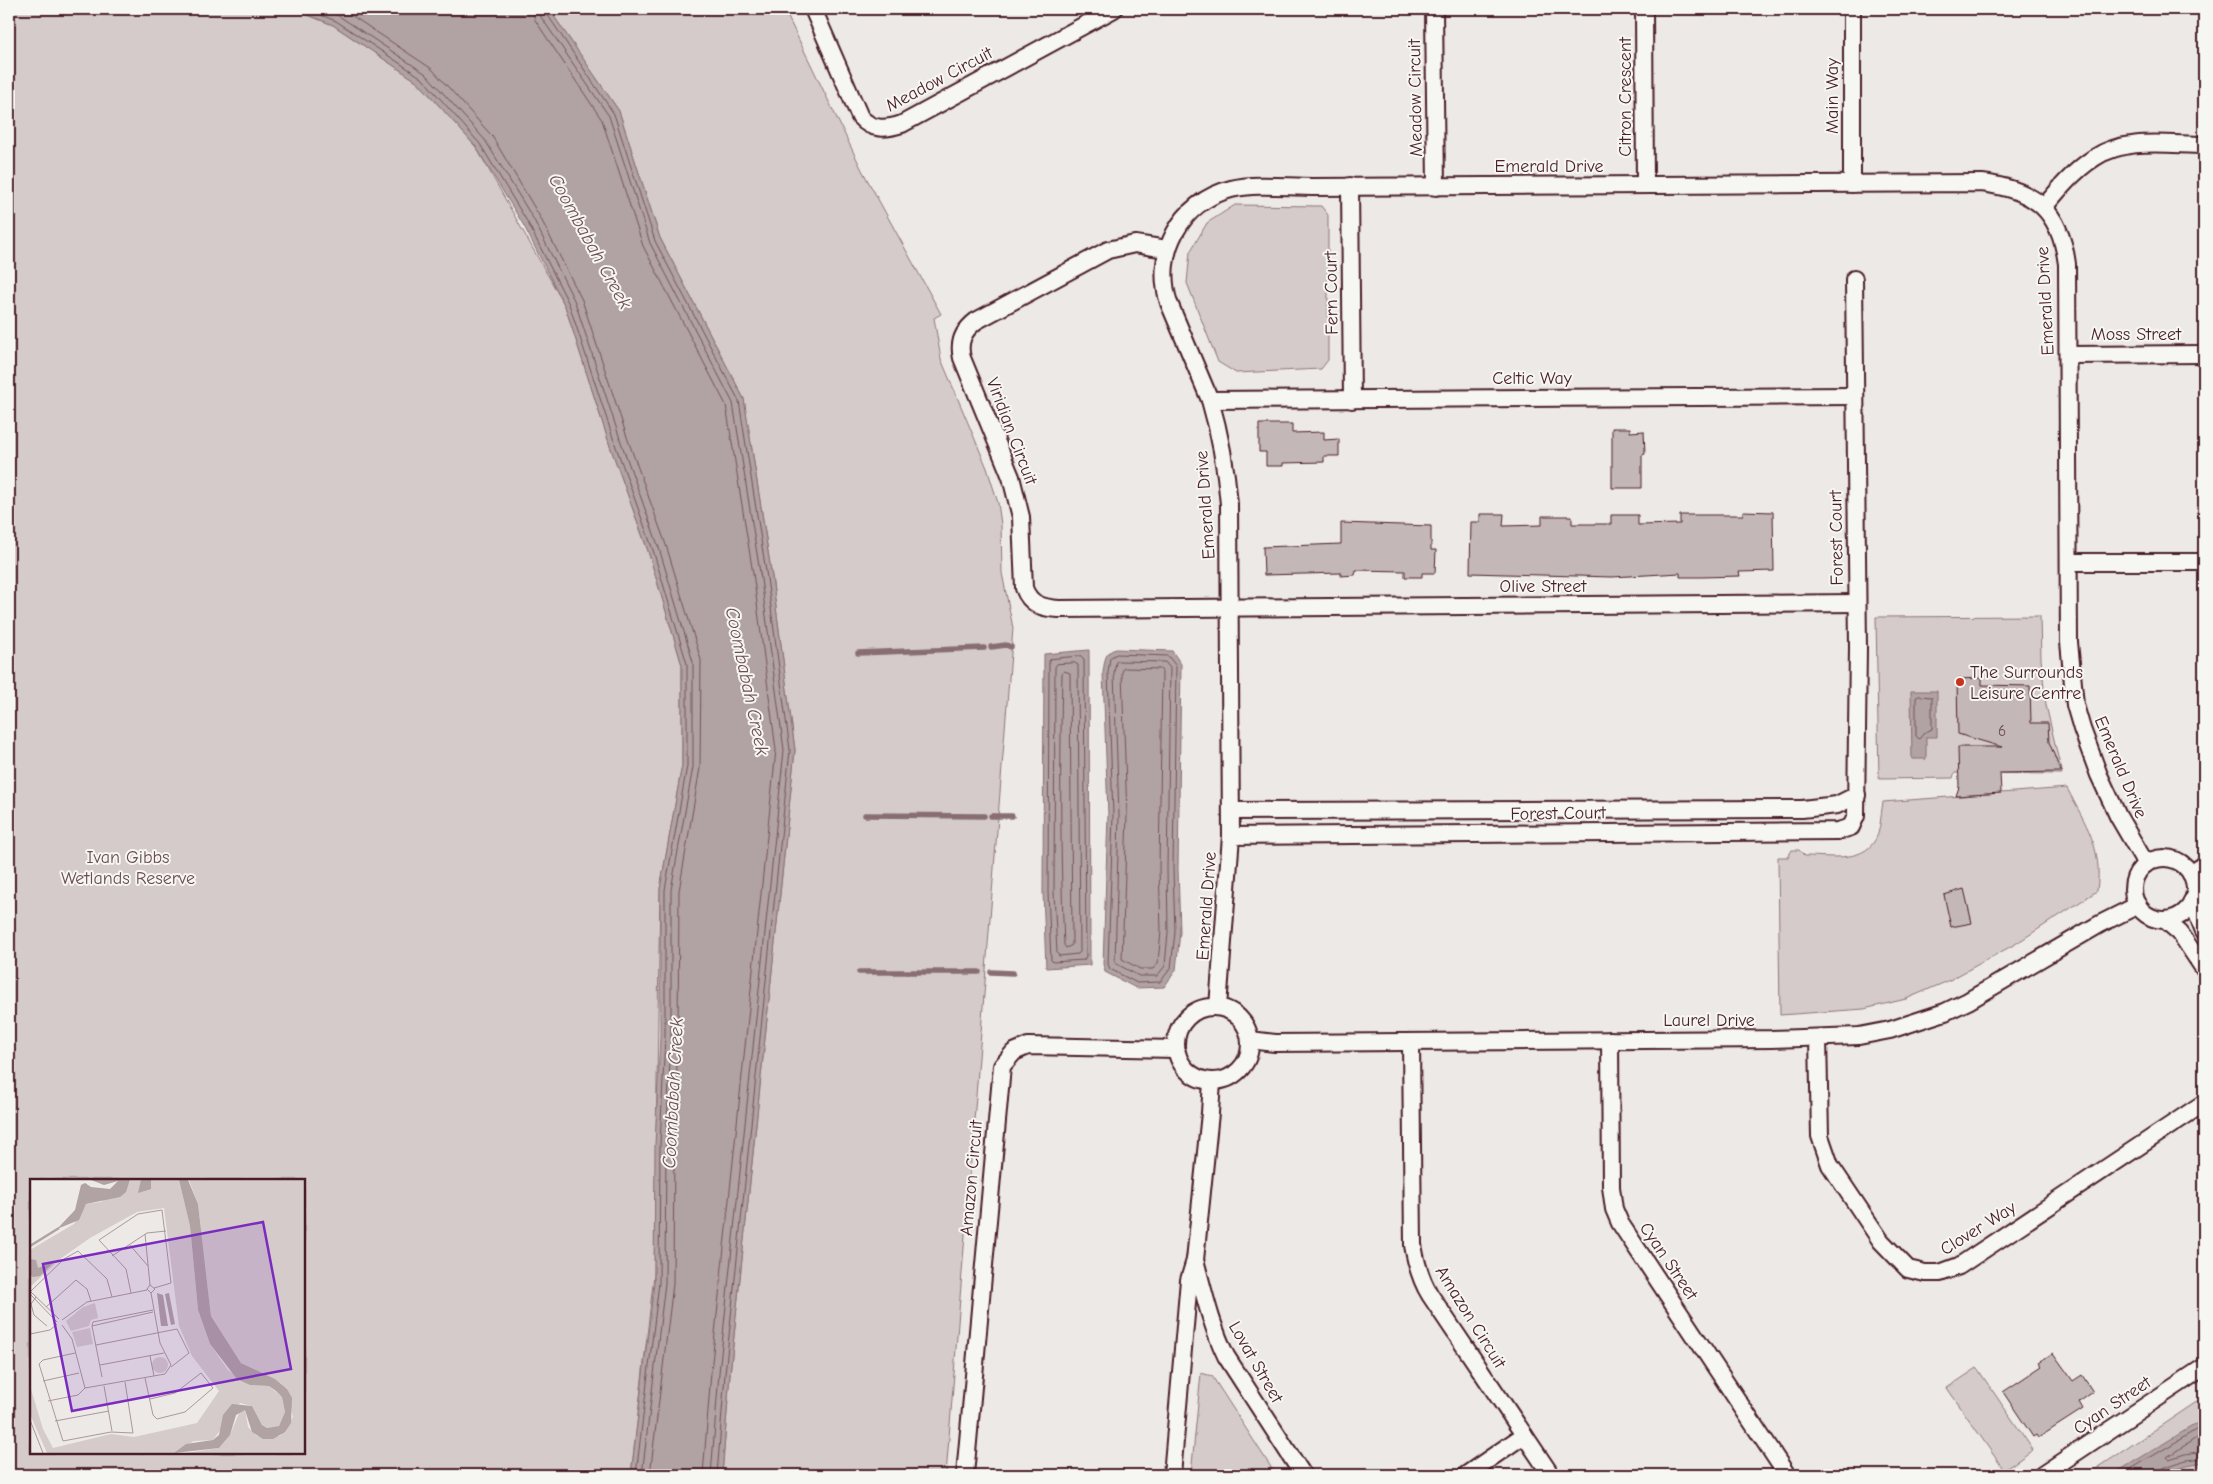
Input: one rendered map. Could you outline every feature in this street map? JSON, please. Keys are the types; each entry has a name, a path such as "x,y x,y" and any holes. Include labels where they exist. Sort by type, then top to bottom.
{"street":[{"name":"Meadow Circuit","path":"813,9 860,117 870,126 885,129 902,124 1114,9"},
{"name":"Meadow Circuit","path":"1434,9 1436,186"},
{"name":"Citron Crescent","path":"1644,9 1645,185"},
{"name":"Main Way","path":"1852,9 1852,184"},
{"path":"2044,207 2078,171 2094,158 2110,150 2126,146 2204,145"},
{"name":"Emerald Drive","path":"1218,1007 1232,811 1230,608 1226,472 1221,440 1210,400 1168,297 1164,277 1167,249 1178,226 1187,214 1201,202 1221,192 1244,187 1982,183 2015,190 2044,207 2053,217 2064,244 2067,264 2070,642 2075,705 2099,775 2118,816 2146,864"},
{"name":"Fern Court","path":"1350,186 1352,400"},
{"name":"Viridian Circuit","path":"1167,249 1136,244 1108,250 976,321 964,334 960,351 1012,477 1021,516 1022,579 1027,596 1033,602 1047,608 1059,609 1230,608"},
{"name":"Forest Court","path":"1231,836 1838,831 1851,828 1856,816 1857,795 1854,279"},
{"name":"Moss Street","path":"2068,354 2204,354"},
{"name":"Celtic Way","path":"1210,400 1854,396"},
{"path":"2069,562 2204,562"},
{"name":"Olive Street","path":"1230,608 1857,603"},
{"name":"Forest Court","path":"1232,811 1802,808 1837,806 1857,795"},
{"path":"2204,931 2192,901 2198,869 2184,866 2176,860 2166,858 2155,859 2146,864 2134,878 2133,888 2138,905 2145,913 2154,918 2165,920 2180,933 2204,969"},
{"path":"2165,920 2182,913 2192,901"},
{"name":"Laurel Drive","path":"1250,1040 1274,1042 1411,1042 1859,1036 1890,1030 1945,1012 1968,1001 2100,924 2138,905"},
{"path":"1205,1007 1218,1007 1235,1014 1244,1023 1250,1040 1250,1052 1245,1064 1236,1073 1225,1079 1212,1081 1199,1078 1188,1071 1180,1061 1176,1049 1177,1036 1184,1021 1193,1012 1205,1007"},
{"name":"Clover Way","path":"1818,1038 1820,1136 1830,1165 1893,1256 1908,1269 1925,1273 1940,1273 1959,1266 2204,1103"},
{"name":"Cyan Street","path":"1610,1040 1611,1187 1614,1209 1620,1223 1787,1475"},
{"name":"Amazon Circuit","path":"1411,1042 1413,1245 1416,1264 1422,1282 1430,1295 1552,1475"},
{"name":"Amazon Circuit","path":"966,1475 1002,1066 1014,1052 1028,1046 1176,1049"},
{"name":"Lovat Street","path":"1172,1475 1189,1280 1195,1260 1212,1081"},
{"name":"Lovat Street","path":"1195,1260 1206,1306 1226,1356 1303,1475"},
{"name":"Cyan Street","path":"2042,1475 2204,1367"},
{"path":"1466,1475 1524,1434"}],"green space":[{"name":"Ivan Gibbs Wetlands Reserve","path":"9,9 293,9 333,25 418,82 476,147 565,306 610,446 648,551 682,665 682,765 660,889 654,1275 631,1475 9,1475"},
{"path":"549,9 784,9 862,170 941,314 934,318 941,359 987,468 998,503 1001,524 1002,573 1013,628 946,1475 722,1475 730,1374 795,750 772,577 744,399 660,238 619,111"},
{"path":"1235,205 1321,206 1328,215 1328,360 1321,369 1236,373 1218,362 1187,283 1190,252 1207,223"},
{"name":"The Surrounds Leisure Centre","path":"2040,616 2041,659 2046,705 2062,774 1955,773 1953,778 1879,779 1876,617"},
{"path":"2067,788 2095,849 2098,862 2097,891 2017,943 1948,981 1906,999 1864,1009 1780,1015 1778,857 1788,857 1792,850 1799,850 1805,856 1837,857 1857,854 1866,850 1873,844 1878,834 1883,802"},
{"path":"1977,1368 2033,1450 2004,1470 1947,1388"},
{"path":"1201,1373 1212,1376 1276,1475 1191,1475"},
{"path":"2204,1397 2204,1475 2087,1475"}],"water":[{"name":"Coombabah Creek","path":"293,9 549,9 619,111 660,238 744,399 772,577 795,750 730,1374 722,1475 631,1475 654,1283 655,1145 660,1036 660,889 682,765 682,665 648,551 610,446 565,306 524,226 476,147 418,82 333,25"},
{"path":"1116,649 1172,651 1181,664 1178,869 1180,932 1176,970 1164,987 1136,988 1105,972 1103,964 1108,815 1103,672 1107,655"},
{"path":"1089,650 1090,965 1046,968 1043,892 1044,654"},
{"path":"1911,691 1937,691 1937,737 1926,737 1926,759 1912,759"},
{"path":"2204,1419 2204,1462 2187,1465 2158,1475 2112,1475"}],"building":[{"path":"1259,424 1292,424 1292,433 1324,432 1324,440 1339,439 1339,456 1324,456 1324,462 1283,463 1283,466 1266,466 1266,452 1259,452"},
{"path":"1612,428 1630,428 1630,432 1644,431 1645,454 1642,455 1642,488 1612,488"},
{"path":"1743,511 1773,512 1774,571 1739,572 1740,576 1702,577 1680,577 1680,573 1612,577 1470,573 1471,522 1480,522 1480,514 1504,514 1503,526 1542,525 1542,516 1572,516 1572,524 1611,524 1611,515 1638,515 1638,525 1680,524 1680,515 1743,515"},
{"path":"1341,523 1431,526 1431,550 1436,550 1435,573 1422,573 1422,577 1405,577 1405,571 1356,570 1355,575 1341,576 1341,573 1264,575 1263,547 1341,544"},
{"name":"The Surrounds Leisure Centre","path":"1982,678 1982,685 2030,686 2031,723 2048,723 2049,742 2061,772 2000,773 2001,793 1956,796 1959,787 1958,747 2002,747 1958,734 1957,679"},
{"path":"1964,889 1972,923 1951,927 1944,895"},
{"path":"2053,1353 2073,1381 2082,1375 2093,1392 2079,1402 2083,1409 2038,1438 2036,1435 2033,1437 2003,1392 2042,1366 2039,1362"}],"waterway":[{"path":"991,647 1006,645 1011,647"},
{"path":"858,653 984,648"},
{"path":"865,815 984,816"},
{"path":"991,816 1012,816"},
{"path":"859,972 979,972"},
{"path":"991,972 1013,973"}],"place":[{"name":"The Surrounds Leisure Centre","path":"1960,682"}]}
